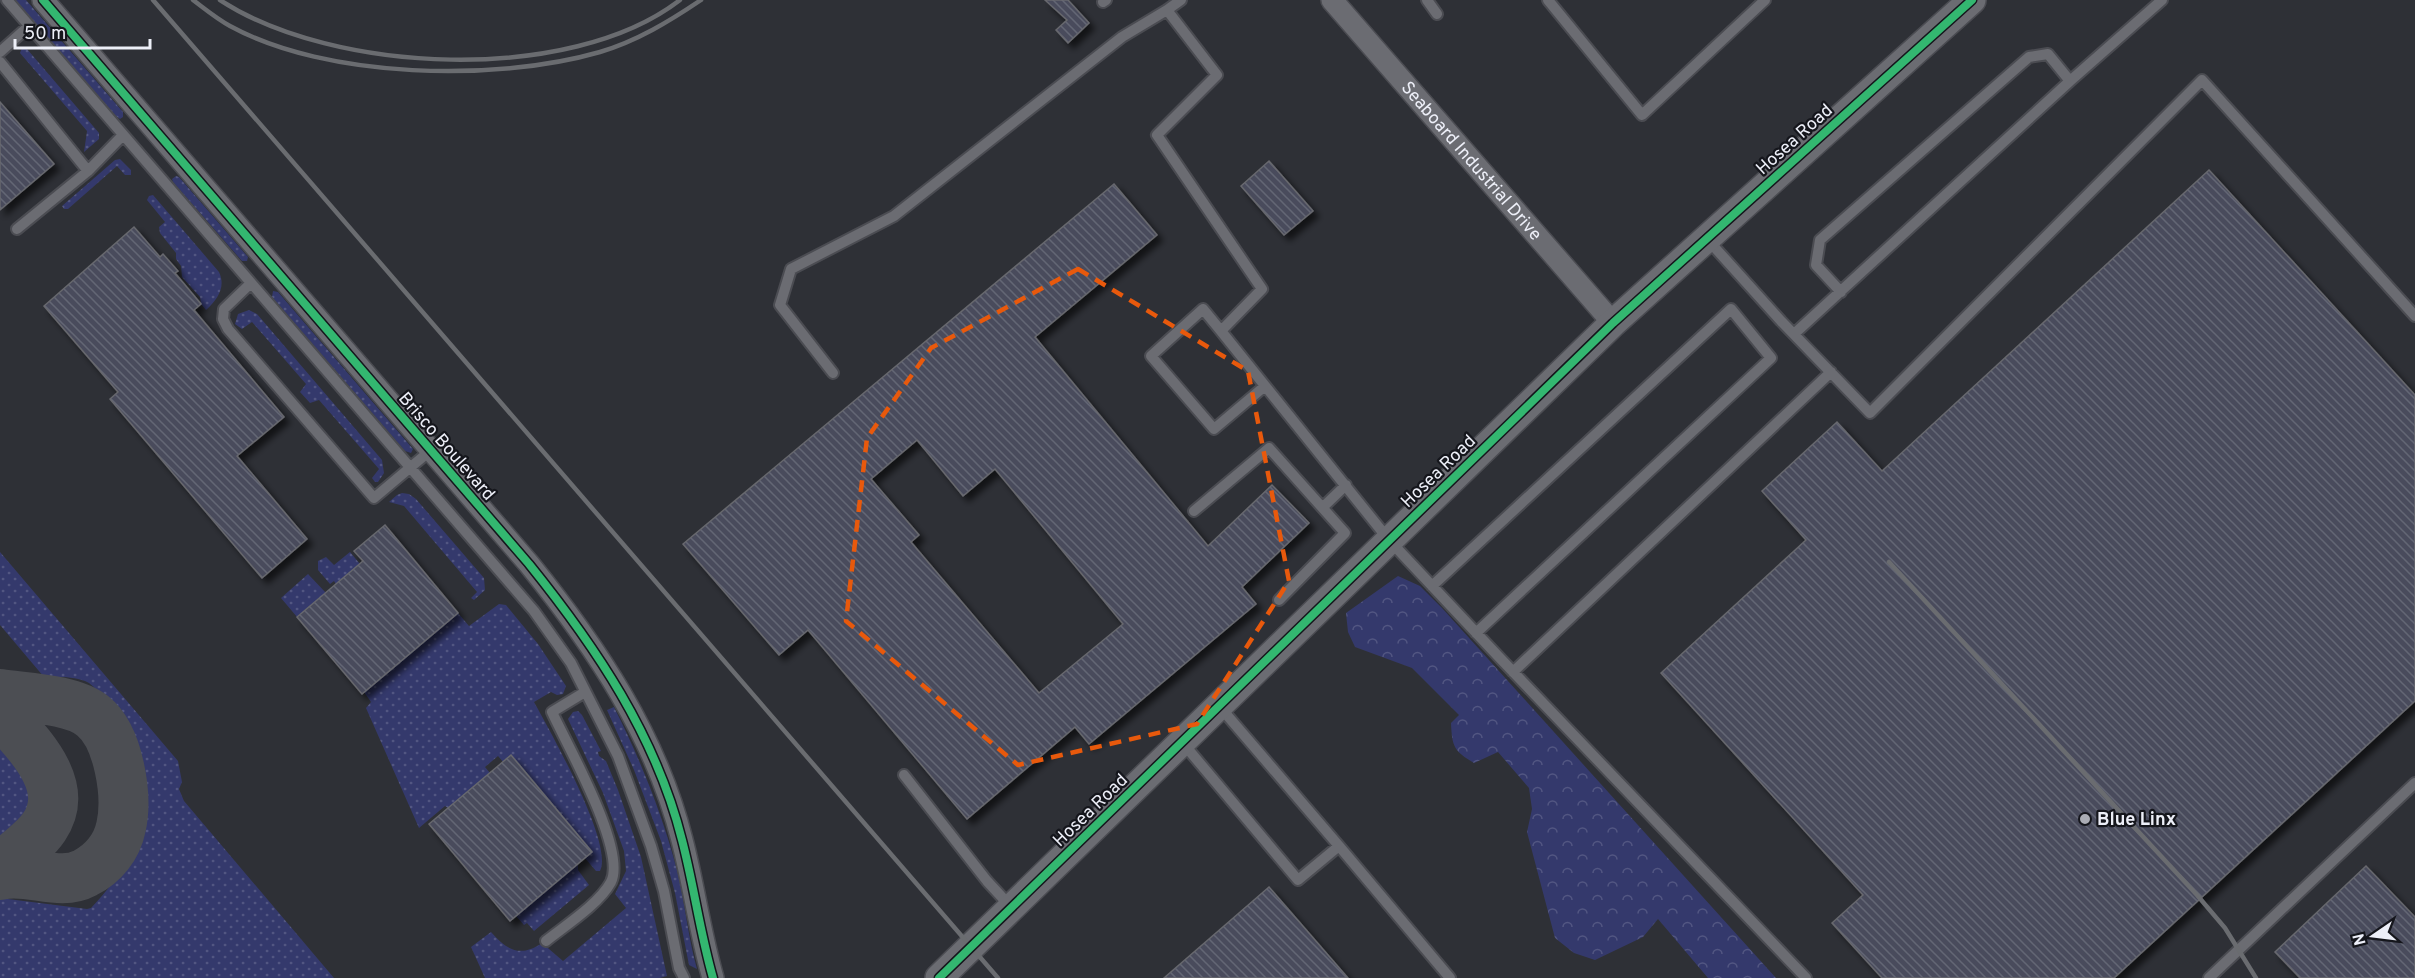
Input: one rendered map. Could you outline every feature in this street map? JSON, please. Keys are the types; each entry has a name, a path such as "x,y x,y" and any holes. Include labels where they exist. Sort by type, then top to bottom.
{"street":[{"name":"Brisco Boulevard","path":"43,0 572,616 628,705 665,788 682,840 713,978"},
{"name":"Hosea Road","path":"939,978 1613,322 1972,0"},
{"name":"Seaboard Industrial Drive","path":"1337,2 1613,322"}],"lane":[{"path":"7,0 534,611 572,663 618,756 651,846 664,891 679,969 684,978"},
{"path":"832,373 780,305 791,269 894,216 1122,38 1181,0"},
{"path":"1426,0 1437,14"},
{"path":"1548,0 1642,115 1765,0"},
{"path":"1794,334 2070,81 2162,0"},
{"path":"1167,10 1217,75 1157,135 1263,289 1221,331"},
{"path":"0,52 29,26"},
{"path":"1841,291 1816,265 1820,240 2029,57 2048,54 2070,81"},
{"path":"0,62 88,171"},
{"path":"1706,237 1870,413 2202,80 2415,316"},
{"path":"17,229 88,171 123,135"},
{"path":"251,283 224,309 223,319 228,329 374,498 431,450"},
{"path":"1265,386 1214,429 1151,356 1203,309 1346,485 1389,540 1806,978"},
{"path":"1432,586 1731,309 1771,358 1476,633"},
{"path":"1513,672 1831,372"},
{"path":"1194,511 1269,448 1345,532 1279,600"},
{"path":"1323,507 1346,485"},
{"path":"546,941 603,893 612,880 614,869 608,832 552,712 585,692"},
{"path":"1218,706 1450,978"},
{"path":"1182,741 1298,880 1339,846"},
{"path":"904,775 987,881 1011,907"},
{"path":"2209,978 2415,783"}],"highlighted area":[{"path":"1078,269 1248,371 1289,581 1197,724 1018,765 846,621 867,438 931,348"}],"green space":[{"path":"15,0 26,0 123,112 123,117 120,119 116,116"},
{"path":"22,48 27,49 99,133 99,139 84,152 87,131 20,53"},
{"path":"120,159 131,170 131,175 125,175 117,166 68,209 64,209 62,206 115,160"},
{"path":"176,176 248,257 247,261 242,261 173,182 172,179"},
{"path":"153,195 219,272 222,283 220,293 206,310 201,304 200,297 182,277 176,253 160,233 159,227 165,222 147,200"},
{"path":"273,291 278,292 413,449 411,453 405,451 272,297"},
{"path":"249,310 257,314 382,460 384,473 378,482 372,478 379,469 319,400 310,403 300,392 306,384 252,322 242,329 235,324 238,314"},
{"path":"402,493 409,494 416,499 484,578 485,590 474,600 471,598 477,592 404,506 389,502"},
{"path":"0,552 178,761 182,782 179,789 184,801 334,978 0,978 0,898 91,908 110,886 124,863 134,839 139,813 140,788 136,762 126,737 97,690 80,679 44,677 0,625"},
{"path":"350,552 360,564 336,584 334,581 330,584 318,570 318,561 326,557 334,565"},
{"path":"308,574 326,593 297,617 281,598"},
{"path":"1398,576 1420,586 1442,608 1776,978 1708,978 1658,919 1643,937 1595,960 1574,953 1555,938 1527,832 1532,809 1529,788 1498,752 1474,763 1462,755 1455,748 1451,731 1451,723 1459,715 1412,668 1355,647 1348,632 1346,613"},
{"path":"499,604 506,605 538,644 566,686 563,694 557,695 551,692 534,702 566,761 589,813 598,837 602,857 600,871 596,871 498,756 485,767 490,773 448,808 445,806 419,828 366,708 371,702 364,692 458,613 469,626"},
{"path":"614,707 633,746 664,828 677,870 697,969 689,965 675,893 661,841 634,770 607,710"},
{"path":"578,711 601,751 598,752 599,756 606,761 641,857 667,976 660,978 485,978 471,947 491,932 514,950 527,950 542,943 563,961 626,908 615,894 626,871 624,851 603,793 568,719 573,712"},
{"path":"0,741 33,784 36,795 35,806 29,818 18,832 0,848"},
{"path":"578,864 578,870 589,885 534,931 527,923 524,925 516,916"}],"building":[{"path":"1045,0 1068,0 1089,23 1068,43 1056,30 1067,20"},
{"path":"0,102 54,164 0,210"},
{"path":"1269,161 1313,211 1284,235 1241,186"},
{"path":"2209,170 2415,395 2415,701 2114,978 1882,978 1832,923 1863,895 1661,673 1806,540 1762,491 1837,422 1882,471"},
{"path":"1114,184 1157,235 1035,337 1208,546 1272,485 1309,523 1242,587 1256,604 1089,744 1075,727 967,819 808,630 779,655 683,544","holes":["917,440 963,496 995,469 1123,624 1039,693 911,542 919,535 871,479"]},
{"path":"134,227 160,257 163,254 178,271 175,273 201,304 194,310 284,417 237,456 307,539 262,578 110,399 118,392 44,306"},
{"path":"385,525 458,613 362,694 297,617 363,561 354,551"},
{"path":"511,755 592,852 510,921 429,824"},
{"path":"2366,866 2415,917 2415,978 2300,978 2275,952"},
{"path":"1269,887 1348,978 1164,978"}],"taxiway":[{"path":"0,694 61,703 84,710 93,716 102,726 115,752 123,800 121,827 116,841 103,860 92,869 75,877 65,878 11,873 0,875"},
{"path":"0,712 43,765 50,780 53,795 52,811 40,833 0,868"}],"railway":[{"path":"153,0 998,978"},
{"path":"193,0 230,26 269,44 314,57 412,70 463,71 558,62 600,52 653,30 701,0"},
{"path":"220,0 268,25 324,43 386,55 451,60 516,57 578,46 633,27 680,0"},
{"path":"1889,562 2197,895 2225,928 2256,978"}],"cycle path":[{"path":"43,0 529,564 600,660 640,729 671,802 682,840 713,978"},
{"path":"939,978 1613,323 1972,0"}],"place":[{"name":"Blue Linx","path":"2085,819"}]}
